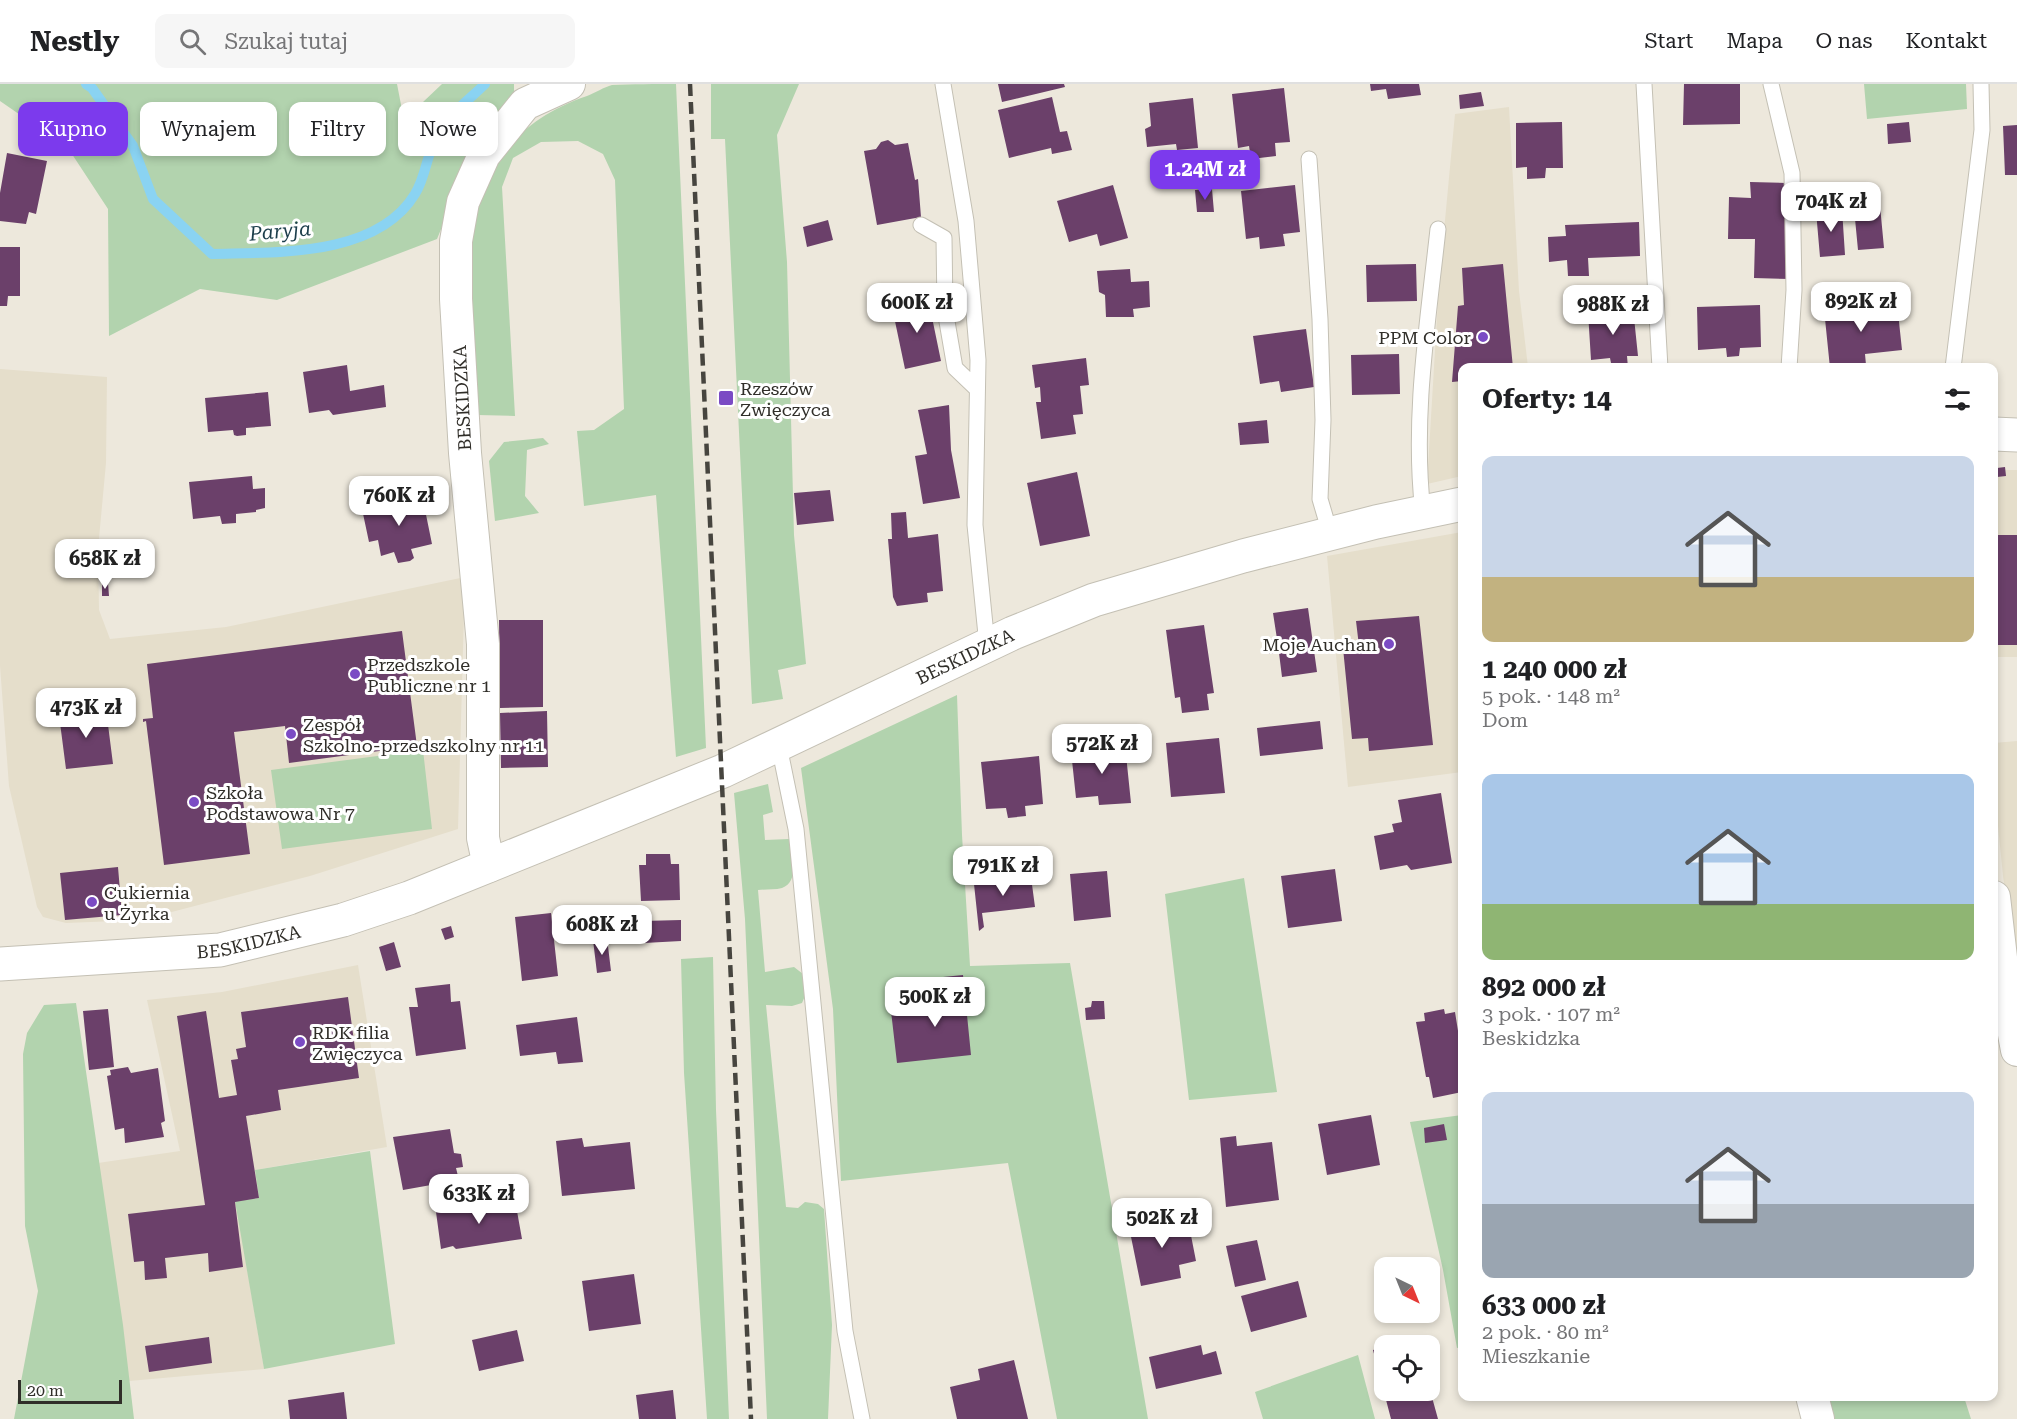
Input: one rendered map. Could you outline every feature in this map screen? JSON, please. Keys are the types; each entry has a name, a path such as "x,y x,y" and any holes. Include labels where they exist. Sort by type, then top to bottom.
{"street":[{"name":"BESKIDZKA","path":"489,866 483,838 483,644 465,453 456,299 456,242 463,202 484,155 525,104 569,84"},
{"path":"1998,434 2017,435"},
{"name":"BESKIDZKA","path":"0,964 220,950 344,920 489,866 779,746 1012,633 1115,593 1330,533 1458,505"},
{"path":"1998,932 2003,975 2017,1050"},
{"path":"1813,1401 1818,1419"}],"lane":[{"path":"942,84 966,221 978,360 975,525 987,645"},
{"path":"1644,84 1660,363"},
{"path":"1771,84 1792,173 1794,290 1789,363"},
{"path":"1954,363 1982,130 1981,84"},
{"path":"1309,159 1320,318 1323,420 1320,499 1330,533"},
{"path":"921,225 944,238 945,310 955,368 977,389"},
{"path":"1423,512 1418,465 1424,356 1438,229"},
{"path":"779,746 796,829 845,1331 862,1419"}],"shaded area":[{"path":"1509,107 1519,291 1528,363 1458,363 1458,477 1427,484 1439,284 1455,114"},
{"name":"Zespół Szkolno-przedszkolny nr 11","path":"0,369 107,377 106,463 98,549 99,610 110,639 226,627 465,577 458,829 310,876 141,920 66,923 43,917 37,907 9,786 0,666"},
{"path":"1998,470 2017,470 2017,657 1998,657"},
{"path":"1458,533 1458,773 1348,787 1327,556"},
{"path":"2017,741 2017,965 2003,876 1998,826 1998,743"},
{"path":"358,965 387,1147 255,1170 259,1198 236,1202 264,1369 129,1381 98,1163 180,1151 147,1000 222,992"}],"green space":[{"path":"0,84 397,84 400,102 398,102 398,156 471,156 437,239 277,300 200,289 109,336 108,209 73,156 128,156 128,102 18,102 18,113 0,101"},
{"path":"442,84 514,84 514,92 498,116 498,102 423,102"},
{"path":"676,84 706,748 676,757 656,495 584,506 577,431 594,430 624,409 615,180 603,154 578,141 541,142 513,158 502,187 515,416 478,415 470,273 474,228 485,187 506,150 539,119 612,85"},
{"path":"711,84 799,84 777,135 787,262 794,535 806,664 778,670 783,699 752,704 725,139 711,139"},
{"path":"1864,84 1966,84 1967,109 1867,119"},
{"path":"543,438 549,444 527,450 525,496 539,513 495,521 489,461 504,442"},
{"path":"957,695 970,966 1070,963 1148,1419 1057,1419 1008,1163 841,1181 833,1009 801,768"},
{"path":"423,750 432,829 282,849 271,770"},
{"path":"768,784 773,812 763,815 765,840 789,839 793,873 788,884 782,888 758,890 765,972 794,967 803,974 805,996 802,1003 792,1006 766,1005 786,1207 798,1208 805,1202 818,1204 824,1209 832,1325 828,1419 767,1419 745,919 734,793"},
{"path":"1244,878 1277,1092 1189,1100 1165,894"},
{"path":"713,957 716,1110 729,1419 707,1419 684,1073 681,959"},
{"path":"76,1003 123,1325 134,1419 14,1419 38,1291 25,1226 23,1054 27,1033 44,1005"},
{"path":"1458,1116 1458,1348 1443,1270 1410,1122"},
{"path":"370,1151 395,1344 264,1369 235,1201 259,1198 255,1170"},
{"path":"1358,1355 1375,1419 1263,1419 1255,1392"},
{"path":"1824,1401 1965,1401 1971,1419 1830,1419"}],"building":[{"path":"998,84 1064,84 1065,87 1002,102"},
{"path":"1370,84 1419,84 1421,95 1388,99 1386,89 1371,91"},
{"path":"1684,84 1740,84 1740,124 1683,125"},
{"path":"1284,88 1290,142 1275,143 1276,156 1251,159 1249,146 1238,148 1232,94"},
{"path":"1481,92 1484,106 1460,109 1459,95"},
{"path":"1052,97 1060,132 1067,131 1072,150 1052,154 1051,148 1009,158 998,110"},
{"path":"1193,98 1198,148 1177,150 1176,144 1147,147 1145,129 1151,126 1149,103"},
{"path":"1562,122 1563,168 1546,168 1545,178 1527,179 1527,167 1516,168 1516,123"},
{"path":"1909,122 1911,142 1888,144 1887,124"},
{"path":"2017,125 2017,175 2005,175 2003,126"},
{"path":"888,140 895,145 908,143 915,180 918,179 921,217 877,225 864,151 876,149 881,142"},
{"path":"7,153 47,161 36,214 29,212 26,224 0,221 0,193"},
{"path":"1750,182 1787,183 1785,240 1791,240 1790,279 1754,278 1755,239 1728,239 1729,197 1751,198"},
{"path":"1113,185 1128,238 1100,246 1097,234 1069,242 1057,201"},
{"path":"1295,185 1300,232 1283,234 1285,246 1260,249 1259,237 1246,239 1241,191"},
{"path":"1212,189 1214,212 1197,212 1195,190"},
{"path":"1879,195 1884,248 1858,250 1853,198"},
{"path":"1842,209 1845,255 1820,257 1816,211"},
{"path":"828,220 833,240 807,247 803,227"},
{"path":"1639,222 1640,256 1588,258 1589,276 1568,276 1567,260 1549,262 1548,237 1566,236 1565,225"},
{"path":"0,247 20,247 20,296 8,296 7,306 0,306"},
{"path":"1416,264 1417,301 1367,302 1366,265"},
{"name":"PPM Color","path":"1503,264 1513,363 1458,363 1458,381 1452,382 1458,306 1464,305 1462,268"},
{"path":"1130,269 1131,282 1149,281 1150,307 1133,309 1134,317 1106,317 1105,295 1099,292 1097,271"},
{"path":"928,298 941,361 905,369 892,307"},
{"path":"1897,303 1902,350 1865,354 1866,363 1829,363 1824,309"},
{"path":"1760,305 1761,347 1740,348 1739,356 1727,357 1726,348 1698,350 1697,307"},
{"path":"1633,308 1638,356 1627,356 1628,363 1611,363 1610,358 1591,360 1588,312"},
{"path":"1306,329 1314,387 1281,392 1279,381 1260,384 1253,336"},
{"path":"1399,354 1400,394 1352,395 1351,355"},
{"path":"1086,358 1089,385 1080,386 1083,414 1073,415 1076,434 1041,439 1036,402 1041,402 1040,387 1035,388 1032,365"},
{"path":"347,365 350,391 384,385 386,407 333,415 329,410 309,413 303,372"},
{"path":"268,392 271,426 246,428 246,435 237,436 234,435 233,430 208,432 205,398"},
{"path":"949,405 951,450 960,498 923,504 915,456 927,454 918,410"},
{"path":"1267,420 1269,443 1240,445 1238,423"},
{"path":"2005,467 2006,476 1998,477 1998,468"},
{"path":"1077,472 1090,536 1040,546 1027,483"},
{"path":"252,476 253,489 265,488 265,508 256,510 256,512 236,514 236,523 222,524 220,516 193,519 189,482"},
{"path":"830,490 834,521 797,525 794,493"},
{"path":"422,495 432,544 411,549 414,558 410,561 398,563 394,552 381,556 378,540 369,542 362,509"},
{"path":"906,512 908,538 938,534 943,591 927,593 928,602 897,606 893,597 888,539 892,539 891,513"},
{"path":"1998,535 2017,535 2017,645 1998,645"},
{"path":"108,583 109,596 102,596 102,584"},
{"path":"1308,608 1317,672 1282,677 1279,653 1269,654 1268,640 1277,639 1273,613"},
{"path":"1419,616 1433,745 1369,751 1368,738 1352,739 1343,648 1359,646 1356,621"},
{"path":"499,620 543,620 543,707 500,708"},
{"path":"1204,625 1214,693 1207,694 1209,710 1182,713 1180,697 1175,698 1166,630"},
{"path":"402,631 417,746 289,763 285,726 234,732 250,854 164,865 146,721 143,722 143,719 153,718 147,664"},
{"path":"106,709 113,764 66,769 59,715"},
{"path":"547,711 548,767 501,768 500,713"},
{"path":"1320,721 1323,749 1260,756 1257,728"},
{"path":"1219,738 1225,793 1171,797 1166,743"},
{"path":"1125,745 1131,803 1099,805 1098,796 1076,798 1071,751"},
{"path":"1039,756 1043,804 1025,806 1026,816 1008,818 1006,808 986,809 981,762"},
{"path":"1441,793 1452,863 1411,870 1407,865 1380,870 1374,836 1394,832 1392,824 1402,822 1398,800"},
{"path":"646,854 670,854 671,864 679,864 680,900 641,901 639,865 646,865"},
{"path":"118,867 122,915 65,920 60,873"},
{"path":"1335,869 1342,921 1288,928 1281,876"},
{"path":"1107,871 1111,917 1074,921 1070,874"},
{"path":"1031,877 1035,907 982,913 984,927 979,931 974,884"},
{"path":"551,913 558,976 522,981 515,917"},
{"path":"681,920 681,941 644,943 643,921"},
{"path":"451,926 454,937 445,940 441,929"},
{"path":"607,938 611,971 597,973 593,940"},
{"path":"394,942 401,967 386,971 379,947"},
{"path":"963,975 971,1055 897,1063 891,1011 907,1009 909,1016 940,1012 938,1002 945,1001 943,977"},
{"path":"450,984 451,1002 460,1001 466,1049 416,1056 409,1007 418,1007 415,988"},
{"path":"348,997 359,1078 278,1090 281,1110 246,1116 259,1198 235,1202 243,1267 209,1272 208,1253 165,1258 167,1278 145,1280 144,1261 134,1262 128,1214 205,1205 177,1016 206,1011 219,1098 237,1095 231,1060 238,1059 236,1049 246,1047 241,1012"},
{"path":"1092,1001 1104,1001 1105,1019 1086,1020 1085,1008 1091,1007"},
{"path":"108,1009 114,1067 89,1070 83,1011"},
{"path":"1444,1009 1445,1014 1455,1012 1458,1031 1458,1093 1433,1098 1429,1077 1426,1077 1416,1022 1425,1021 1424,1013"},
{"path":"577,1017 583,1062 558,1064 556,1052 520,1056 516,1025"},
{"path":"128,1067 131,1073 158,1068 165,1121 161,1123 164,1137 125,1143 124,1128 115,1130 107,1076 111,1075 110,1070"},
{"path":"1371,1115 1380,1165 1327,1175 1318,1124"},
{"path":"1444,1124 1447,1140 1425,1143 1424,1128"},
{"path":"450,1129 454,1153 461,1154 463,1167 456,1168 459,1180 403,1190 393,1137"},
{"path":"1236,1136 1237,1146 1272,1142 1279,1200 1226,1207 1220,1138"},
{"path":"582,1138 584,1147 630,1142 635,1189 562,1196 556,1141"},
{"path":"515,1200 522,1239 456,1249 453,1246 441,1249 436,1212"},
{"path":"1187,1215 1196,1261 1179,1265 1181,1278 1141,1286 1129,1227"},
{"path":"1257,1240 1266,1280 1235,1287 1226,1246"},
{"path":"634,1274 641,1324 589,1331 582,1281"},
{"path":"1298,1281 1307,1317 1251,1332 1241,1296"},
{"path":"517,1330 524,1361 479,1371 472,1340"},
{"path":"209,1337 212,1363 149,1372 145,1346"},
{"path":"1201,1345 1203,1355 1216,1351 1222,1374 1156,1389 1149,1357"},
{"path":"1014,1360 1028,1419 957,1419 950,1387 980,1380 978,1369"},
{"path":"673,1390 676,1419 639,1419 636,1395"},
{"path":"344,1392 347,1419 290,1419 288,1400"},
{"path":"1386,1401 1433,1401 1438,1419 1391,1419"}],"waterway":[{"name":"Paryja","path":"86,84 92,88 133,146 153,199 212,254 265,253 323,247 351,240 376,230 398,215 415,194 432,145 440,130 455,112 485,84"}],"railway":[{"path":"690,84 751,1419"}],"place":[{"name":"PPM Color","path":"1483,337"},
{"name":"Rzeszów Zwięczyca","path":"726,398"},
{"name":"Moje Auchan","path":"1389,644"},
{"name":"Przedszkole Publiczne nr 1","path":"355,674"},
{"name":"Zespół Szkolno-przedszkolny nr 11","path":"291,734"},
{"name":"Szkoła Podstawowa Nr 7","path":"194,802"},
{"name":"Cukiernia u Żyrka","path":"92,902"},
{"name":"RDK filia Zwięczyca","path":"300,1042"}]}
